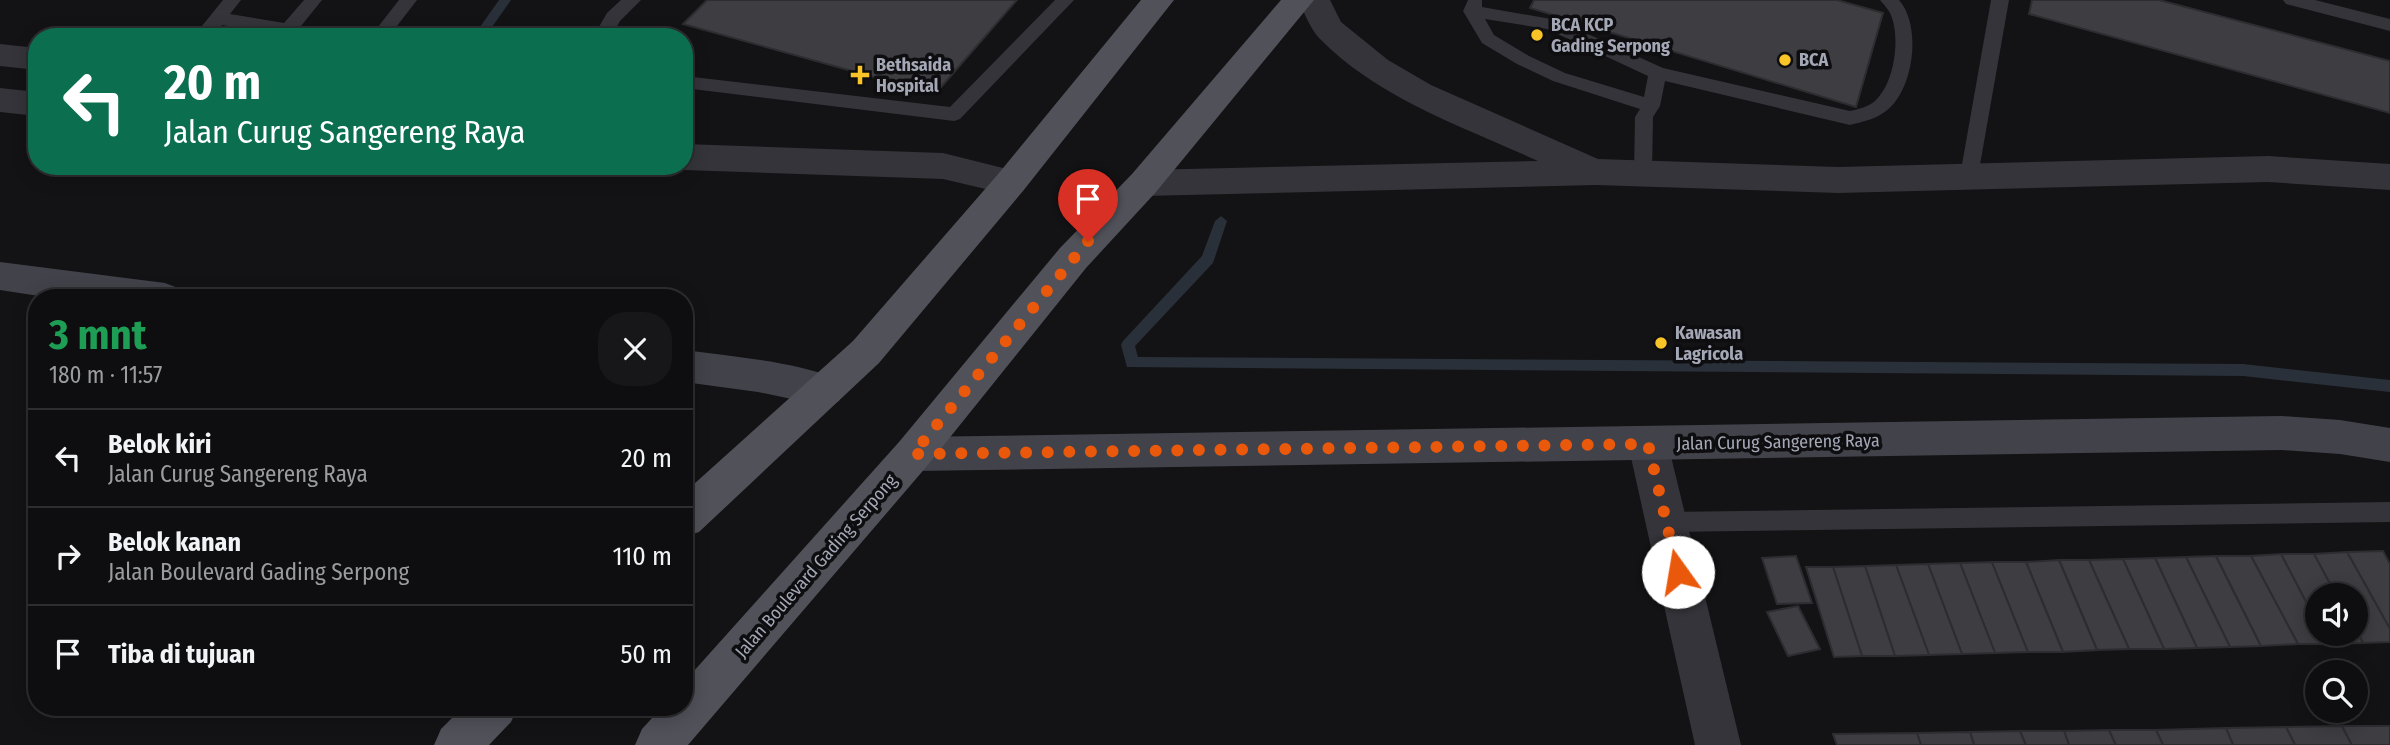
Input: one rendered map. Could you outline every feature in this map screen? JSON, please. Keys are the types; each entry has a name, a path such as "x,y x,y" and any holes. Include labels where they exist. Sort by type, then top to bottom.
{"main road":[{"path":"693,511 866,352 963,240 1158,0"},
{"name":"Jalan Boulevard Gading Serpong","path":"693,705 913,454 1073,258 1144,183 1298,0"},
{"path":"0,276 98,289"},
{"path":"693,367 758,376 825,390"},
{"name":"Jalan Curug Sangereng Raya","path":"913,454 2282,433 2340,437 2390,445"},
{"path":"457,745 486,716"},
{"name":"Jalan Boulevard Gading Serpong","path":"658,745 683,716"}],"street":[{"path":"1314,0 1329,29 1377,68 1419,93 1596,172"},
{"path":"0,55 28,58"},
{"path":"0,100 28,103"},
{"path":"693,157 943,166 1011,182"},
{"path":"1144,183 1596,172 1838,180 2268,169 2390,177"},
{"path":"1648,444 1718,745"}],"lane":[{"path":"209,28 232,0"},
{"path":"290,28 313,0"},
{"path":"386,28 408,0"},
{"path":"607,28 613,17 632,0"},
{"path":"693,83 954,114 1065,0"},
{"path":"1474,6 1551,24 1658,73 1850,118 1869,113 1884,104 1900,74 1904,28 1897,6 1889,0"},
{"path":"1969,176 2000,0"},
{"path":"2292,0 2390,25"},
{"path":"1474,6 1488,39 1523,60 1559,76 1651,106"},
{"path":"217,18 248,28"},
{"path":"1643,173 1644,117 1651,106 1658,73"},
{"path":"1666,522 2390,512"}],"building":[{"path":"707,0 1017,0 935,94 683,24"},
{"name":"BCA","path":"1534,0 1837,0 1883,13 1856,107 1530,8"},
{"path":"2032,0 2159,0 2390,61 2390,113 2029,14"},
{"path":"2383,551 2390,564 2390,629 2368,590 2368,583 2364,583 2347,552"},
{"path":"2347,552 2364,583 2330,583 2314,554"},
{"path":"2281,554 2314,554 2330,583 2305,583 2305,600"},
{"path":"2281,554 2305,600 2305,644 2298,644 2251,556"},
{"path":"1796,556 1812,603 1777,604 1762,558"},
{"path":"2216,556 2261,646 2230,647 2186,557"},
{"path":"2216,556 2251,556 2298,644 2261,646"},
{"path":"2186,557 2230,647 2197,648 2155,558"},
{"path":"2155,558 2197,648 2164,649 2123,559"},
{"path":"2123,559 2164,649 2129,649 2089,560"},
{"path":"2059,560 2089,560 2129,649 2097,650"},
{"path":"2059,560 2097,650 2063,652 2026,562"},
{"path":"1992,562 2028,652 1995,653 1960,563"},
{"path":"1992,562 2026,562 2063,652 2028,652"},
{"path":"1960,563 1995,653 1962,654 1928,564"},
{"path":"1928,564 1962,654 1929,655 1896,565"},
{"path":"1896,565 1929,655 1895,656 1865,566"},
{"path":"1865,566 1895,656 1862,656 1833,567"},
{"path":"1806,567 1833,567 1862,656 1834,657"},
{"path":"2368,590 2390,629 2390,642 2368,643"},
{"path":"1798,606 1820,649 1788,656 1767,612"},
{"path":"2342,726 2352,745 2295,745 2286,727"},
{"path":"2342,726 2390,726 2390,745 2352,745"},
{"path":"2286,727 2295,745 2233,745 2226,728"},
{"path":"2226,728 2233,745 2163,745 2156,730"},
{"path":"2109,730 2116,745 2069,745 2064,731"},
{"path":"2109,730 2156,730 2163,745 2116,745"},
{"path":"2020,731 2026,745 1974,745 1970,732"},
{"path":"2020,731 2064,731 2069,745 2026,745"},
{"path":"1970,732 1974,745 1921,745 1917,733"},
{"path":"1917,733 1921,745 1837,745 1833,734"}],"waterway":[{"path":"485,28 505,0"},
{"path":"1221,221 1208,259 1128,345 1132,363 2243,370 2390,386"}],"place":[{"name":"BCA KCP Gading Serpong","path":"1537,35"},
{"name":"BCA","path":"1785,60"},
{"name":"Bethsaida Hospital","path":"860,75"},
{"name":"Kawasan Lagricola","path":"1661,343"}],"route":[{"path":"1088,241 913,454 1648,444 1678,572"}]}
